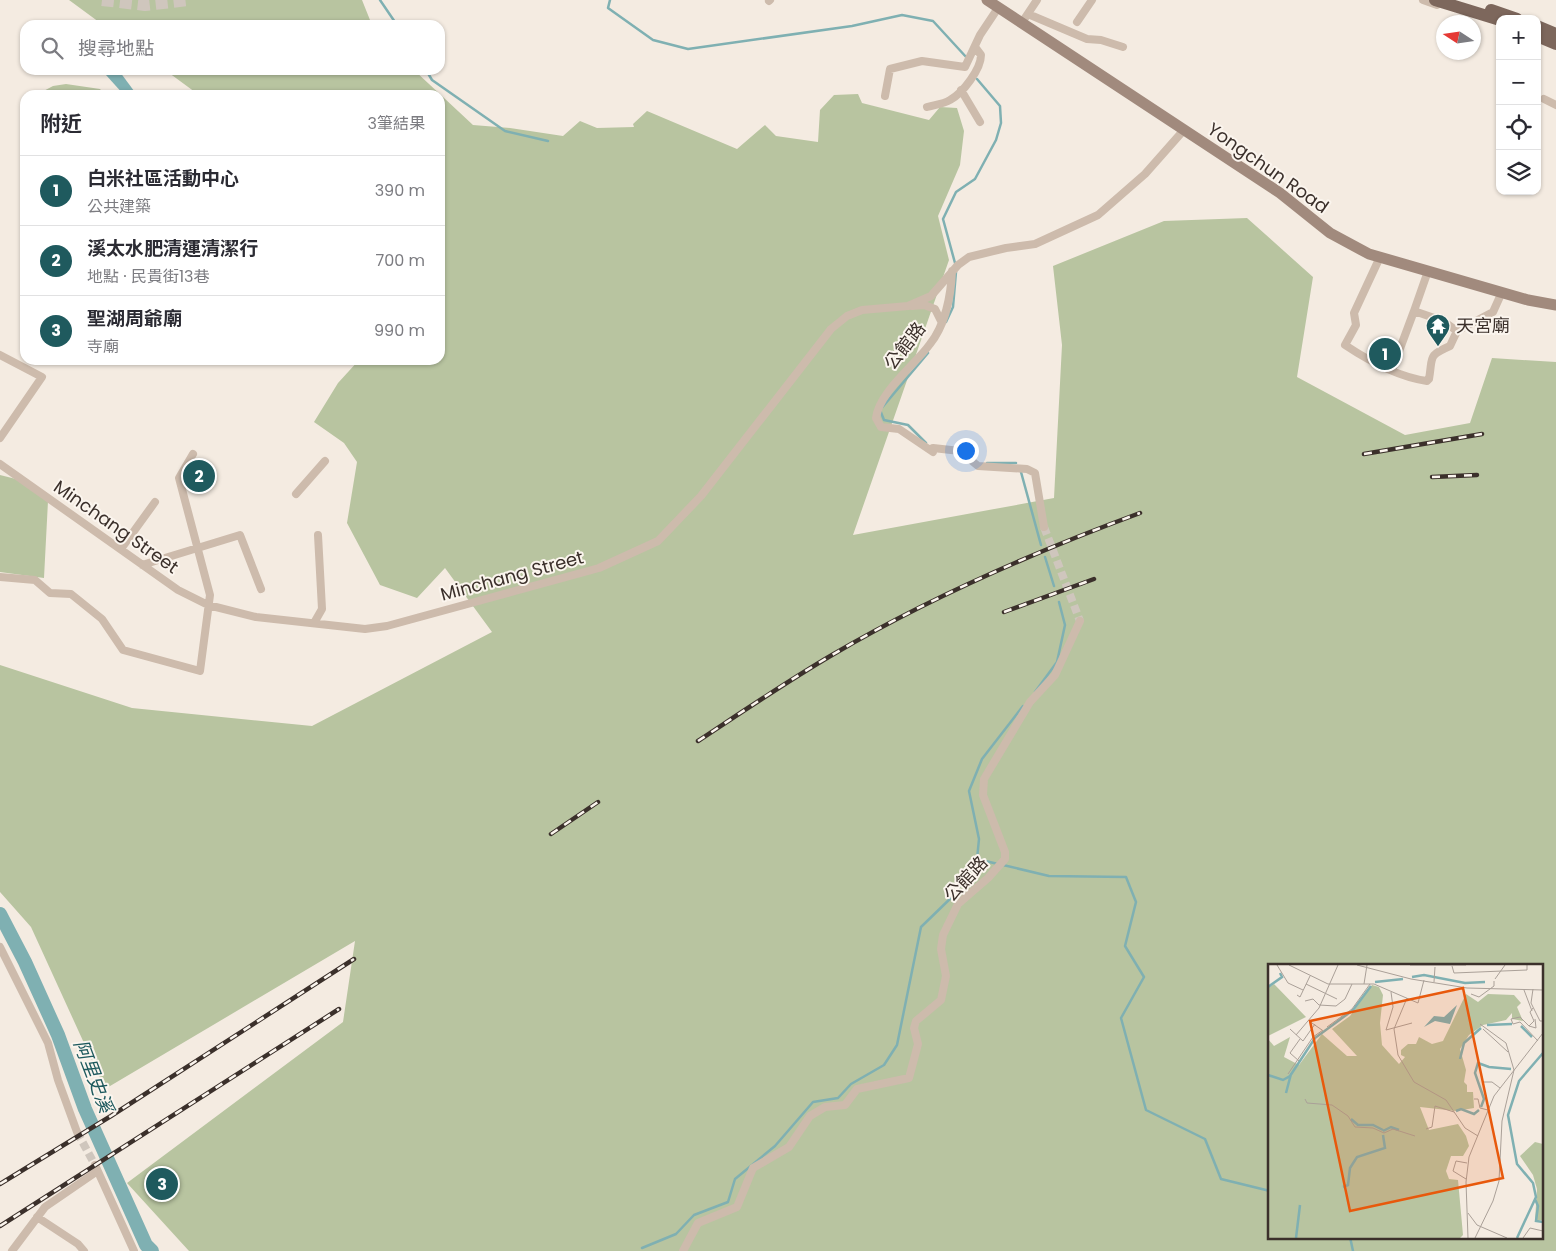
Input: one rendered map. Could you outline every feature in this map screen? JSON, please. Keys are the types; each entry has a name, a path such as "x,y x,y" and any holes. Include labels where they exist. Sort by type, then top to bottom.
{"main road":[{"path":"1435,0 1496,19"},
{"path":"1463,0 1506,15"},
{"path":"1541,28 1556,34"},
{"path":"1541,38 1556,44"}],"street":[{"name":"Yongchun Road","path":"987,0 998,8 1024,19 1183,131 1280,193 1330,233 1380,257 1528,300 1556,305"},
{"path":"1037,0 1024,19 1087,39 1102,40 1123,47"},
{"path":"1077,22 1092,0"},
{"path":"1423,0 1496,24"},
{"path":"885,96 890,69 922,62 965,67 998,8"},
{"path":"1541,42 1556,48"},
{"path":"927,107 950,100 961,90 981,64 981,55 975,47"},
{"path":"961,90 980,122"},
{"path":"1544,99 1556,106"},
{"path":"952,272 969,257 1006,248 1035,244 1098,215 1145,174 1183,131"},
{"path":"1380,257 1354,313 1356,325 1345,345 1386,369 1426,381 1430,375 1431,358 1434,353 1450,346 1457,331 1493,312 1502,292"},
{"path":"1392,370 1428,271"},
{"name":"Minchang Street","path":"0,464 178,590 208,605 256,616 314,623 365,629 386,626 598,568 658,541 701,496 831,329 847,316 862,310 908,306 931,296 952,272"},
{"name":"公館路","path":"952,272 944,317 931,344 896,382 881,404 876,418 881,427 900,429 933,452 933,448 960,451 978,466 1027,469 1035,473 1044,527"},
{"path":"908,306 924,305 936,309 941,321"},
{"path":"1414,311 1443,321 1457,331"},
{"path":"0,356 42,377 0,438"},
{"path":"0,577 35,580 50,593 71,594 102,619 123,650 200,670 210,596 179,478 194,454"},
{"path":"296,494 325,461"},
{"path":"121,549 155,502"},
{"path":"142,565 240,535 261,589"},
{"path":"314,623 322,609 318,535"},
{"name":"公館路","path":"683,1251 698,1223 737,1207 753,1168 788,1148 810,1116 825,1106 845,1105 857,1089 909,1078 918,1044 914,1028 916,1021 941,1000 946,976 941,949 944,935 958,904 988,878 1005,859 1005,852 983,795 984,780 1030,702 1055,675 1080,621"},
{"path":"0,946 48,1043 58,1080 77,1132"},
{"path":"12,1251 45,1207 95,1168 134,1251"},
{"path":"37,1216 78,1244 84,1251"}],"green space":[{"path":"69,0 362,0 370,20 96,20"},
{"path":"172,75 419,75 435,90 192,90"},
{"path":"66,84 101,90 45,90 53,86"},
{"path":"858,94 862,103 929,120 940,107 957,108 964,131 960,165 938,216 949,260 853,535 1054,498 1062,345 1053,266 1164,221 1247,218 1313,277 1297,377 1405,435 1470,423 1492,358 1556,362 1556,1251 189,1251 127,1183 343,1022 355,941 105,1089 31,927 0,892 0,665 132,708 312,726 492,632 445,568 417,598 380,585 347,523 357,462 344,443 314,422 338,383 354,365 445,365 445,99 473,125 510,128 563,136 580,121 597,128 634,127 633,124 647,111 737,149 765,125 776,136 818,142 820,110 834,95"},
{"path":"0,475 16,479 48,501 44,578 0,572"}],"water":[{"path":"106,75 122,75 133,90 120,90"}],"waterway":[{"path":"380,0 394,20"},
{"path":"610,0 608,8 653,40 688,49 852,26 902,15 933,21 967,58"},
{"path":"429,75 432,80 505,131 548,141"},
{"path":"955,263 943,219 956,192 975,179 996,140 1001,123 1000,106 977,79"},
{"path":"946,322 953,307 956,272"},
{"path":"926,443 908,425 884,420 880,410 928,353"},
{"path":"987,463 1016,463"},
{"path":"1021,472 1041,545"},
{"path":"1045,557 1054,586"},
{"path":"1035,692 1057,662 1065,625 1059,602"},
{"path":"998,864 977,859 979,839 969,791 982,759 1023,706"},
{"path":"642,1248 676,1234 694,1215 728,1202 735,1179 775,1146 813,1102 838,1098 851,1084 884,1065 897,1045 921,927 953,896 977,859"},
{"path":"1003,865 1049,876 1126,877 1136,902 1125,946 1144,977 1121,1018 1146,1110 1205,1139 1221,1179 1268,1191"},
{"name":"阿里史溪","path":"0,914 25,962 58,1035 85,1109 146,1245 152,1251"},
{"path":"1350,1238 1353,1251"}],"tunnel":[{"path":"102,0 145,5 189,0"},
{"path":"1044,527 1080,621"},
{"path":"77,1132 95,1165"}],"railway":[{"path":"1364,454 1482,434"},
{"path":"1432,477 1477,475"},
{"path":"698,741 815,665 906,614 1022,560 1140,513"},
{"path":"1004,612 1094,579"},
{"path":"551,834 598,802"},
{"path":"0,1184 111,1116 354,959"},
{"path":"0,1226 339,1009"}],"place":[{"name":"天宮廟","path":"1438,347"},
{"name":"白米社區活動中心","path":"1385,354"},
{"name":"溪太水肥清運清潔行","path":"199,476"},
{"name":"聖湖周爺廟","path":"162,1184"}]}
